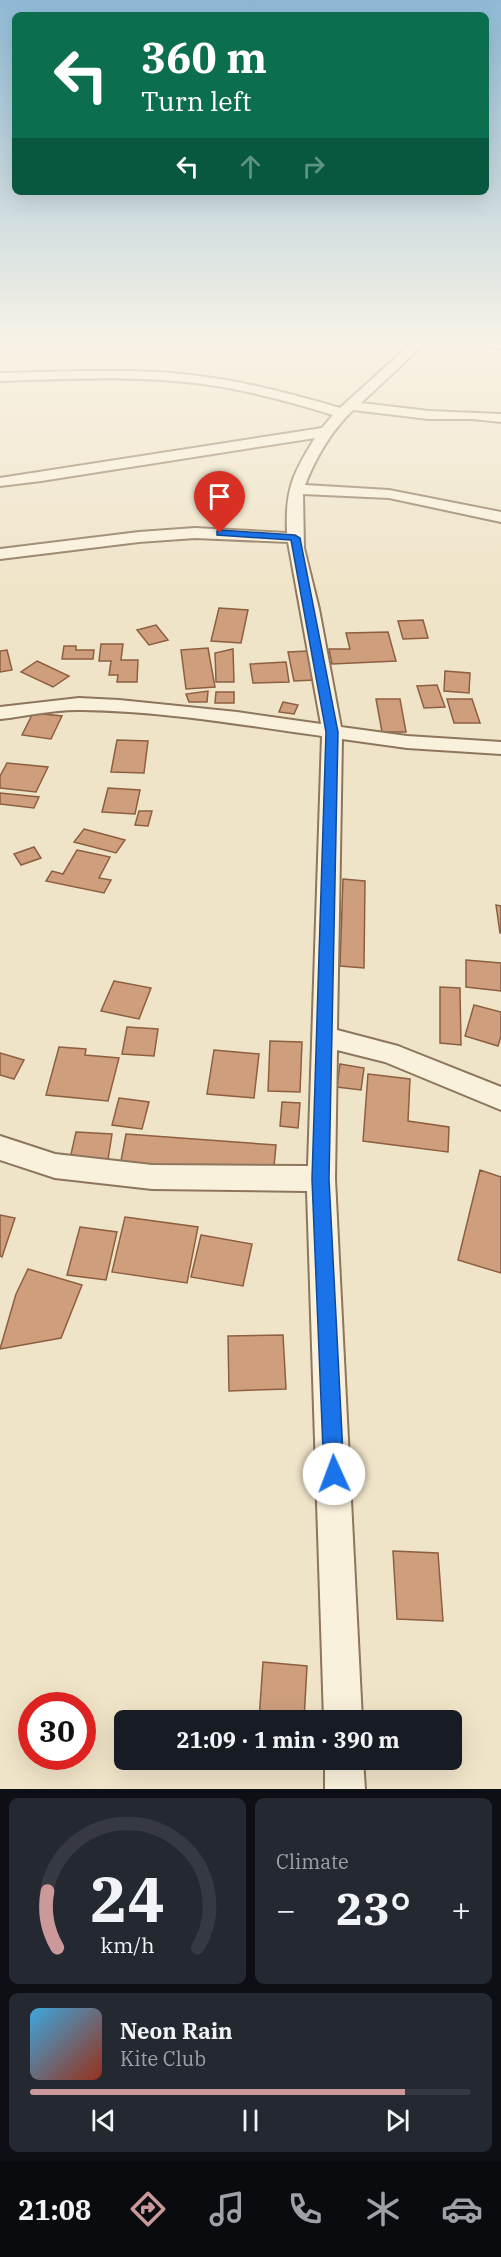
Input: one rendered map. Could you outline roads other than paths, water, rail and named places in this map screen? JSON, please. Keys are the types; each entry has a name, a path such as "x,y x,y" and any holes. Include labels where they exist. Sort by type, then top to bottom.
{"street":[{"path":"0,482 101,469 261,441 312,425"},
{"path":"334,425 306,464 296,489 295,538 332,732 321,1179 343,1710"},
{"path":"296,489 389,494 501,517"},
{"path":"0,554 139,537 195,533 295,538"},
{"path":"0,713 79,704 119,706 237,718 407,742 501,748"},
{"path":"324,1037 389,1053 501,1099"},
{"path":"0,1148 55,1166 152,1177 321,1179"},
{"path":"344,1770 345,1789"}]}
